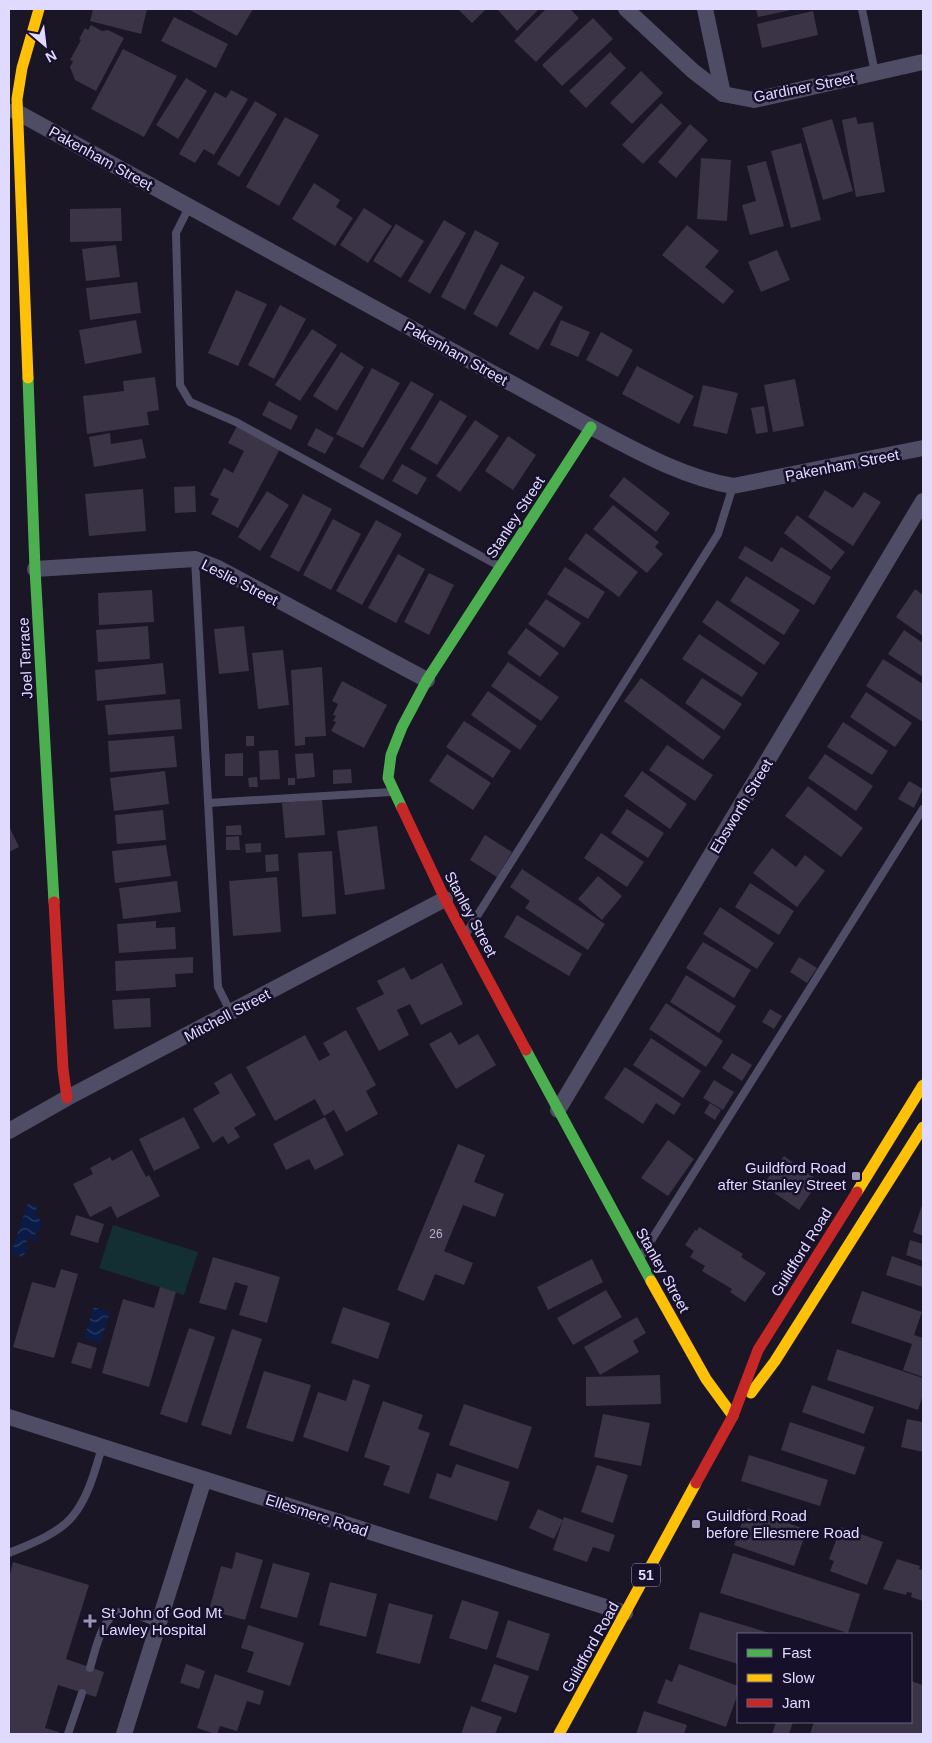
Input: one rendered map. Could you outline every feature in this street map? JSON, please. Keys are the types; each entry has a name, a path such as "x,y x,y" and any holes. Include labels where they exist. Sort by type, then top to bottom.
{"main road":[{"name":"Joel Terrace","path":"39,9 22,71 15,111 19,129 35,569 62,1059 67,1098"},
{"name":"Stanley Street","path":"591,428 427,680 402,727 391,755 388,778 446,899 558,1110 706,1379 733,1416"},
{"name":"Guildford Road","path":"559,1734 733,1416 758,1350 923,1086"},
{"name":"Guildford Road","path":"733,1416 775,1361 923,1127"}],"street":[{"name":"Gardiner Street","path":"626,9 694,71 723,94 754,100 923,62"},
{"path":"705,9 723,94"},
{"name":"Pakenham Street","path":"15,111 591,428 662,463 708,481 733,486 923,448"},
{"name":"Ebsworth Street","path":"558,1110 923,501"},
{"name":"Leslie Street","path":"35,569 195,559 218,568 427,680"},
{"name":"Mitchell Street","path":"9,1131 67,1098 446,899"},
{"name":"Ellesmere Road","path":"9,1417 626,1613"},
{"path":"124,1734 204,1479"}],"lane":[{"path":"862,9 875,73"},
{"path":"189,207 176,233 180,385 190,402 236,422 501,567"},
{"path":"465,935 718,534 733,486"},
{"path":"195,559 218,987 231,1013"},
{"path":"208,803 394,792"},
{"path":"639,1259 923,809"},
{"path":"9,1553 41,1540 72,1518 89,1488 102,1447"},
{"path":"90,1668 107,1619 114,1614 123,1612 159,1623"},
{"path":"68,1734 82,1693"}],"green space":[{"path":"113,1225 198,1252 184,1295 99,1268"}],"water":[{"path":"28,1203 37,1206 35,1214 42,1223 39,1231 35,1233 38,1239 33,1242 29,1236 25,1246 29,1248 22,1257 11,1253"},
{"path":"94,1307 110,1312 100,1343 84,1338"}],"building":[{"path":"93,9 147,9 141,34 90,21"},
{"path":"188,9 253,9 237,36"},
{"path":"458,9 486,9 472,23"},
{"path":"497,9 539,9 517,31"},
{"path":"546,9 570,9 579,18 536,62 514,41"},
{"path":"756,9 791,9 791,10 758,17"},
{"path":"813,11 818,35 762,48 757,24"},
{"path":"174,17 228,44 216,68 161,41"},
{"path":"593,18 613,39 562,86 542,65"},
{"path":"91,25 102,31 108,30 124,38 96,91 75,80 70,67 73,61 70,60 81,40 79,39 85,28 88,30"},
{"path":"123,49 177,76 144,137 91,109"},
{"path":"610,52 626,68 586,108 569,91"},
{"path":"641,71 663,93 632,124 610,103"},
{"path":"186,78 207,91 178,139 156,125"},
{"path":"231,90 248,99 214,155 204,149 195,163 179,154 215,92 226,98"},
{"path":"255,101 277,114 239,177 217,164"},
{"path":"661,103 682,123 643,164 622,145"},
{"path":"285,117 319,135 279,206 246,187"},
{"path":"856,117 858,124 873,122 885,192 856,197 842,120"},
{"path":"832,119 853,191 823,200 802,128"},
{"path":"690,124 708,140 676,178 658,162"},
{"path":"801,143 821,220 791,228 771,151"},
{"path":"701,158 731,160 727,221 697,219"},
{"path":"766,161 784,226 750,235 742,205 756,201 747,166"},
{"path":"314,183 340,200 336,207 353,218 335,246 292,219"},
{"path":"121,208 122,241 70,242 70,209"},
{"path":"364,208 392,226 368,263 340,245"},
{"path":"444,220 466,233 430,294 408,281"},
{"path":"396,224 424,241 401,278 373,261"},
{"path":"687,225 719,251 705,267 734,291 723,304 662,255"},
{"path":"475,230 499,243 465,310 441,297"},
{"path":"116,245 120,277 86,281 82,249"},
{"path":"777,250 790,280 761,292 748,262"},
{"path":"501,264 525,277 497,327 473,314"},
{"path":"137,282 141,313 90,320 86,288"},
{"path":"236,290 267,304 238,366 208,353"},
{"path":"534,291 563,307 538,350 509,334"},
{"path":"280,305 306,319 274,379 248,365"},
{"path":"136,320 142,353 85,364 79,330"},
{"path":"561,320 590,332 578,357 550,345"},
{"path":"312,329 337,345 300,401 275,385"},
{"path":"601,332 633,350 618,377 586,360"},
{"path":"341,352 364,367 337,411 313,396"},
{"path":"637,366 694,396 679,424 622,394"},
{"path":"372,368 400,383 363,448 336,434"},
{"path":"155,377 159,410 147,412 149,425 87,434 83,396 124,391 123,381"},
{"path":"795,379 804,426 773,432 764,385"},
{"path":"411,381 434,394 383,480 359,467"},
{"path":"703,385 738,393 727,434 693,426"},
{"path":"440,400 467,416 437,465 410,449"},
{"path":"269,401 298,416 291,430 262,415"},
{"path":"764,406 768,432 756,434 751,408"},
{"path":"475,420 499,436 460,492 436,476"},
{"path":"237,426 280,449 238,528 211,514 219,499 210,495 224,468 233,473 244,451 228,443"},
{"path":"316,428 334,438 325,454 307,445"},
{"path":"110,433 111,444 142,439 146,458 94,467 89,437"},
{"path":"508,436 536,455 513,490 485,471"},
{"path":"402,464 427,478 417,495 392,481"},
{"path":"624,477 670,513 656,532 609,496"},
{"path":"195,486 196,512 175,513 174,487"},
{"path":"143,489 146,531 89,536 85,494"},
{"path":"825,490 853,508 864,492 881,502 853,546 808,517"},
{"path":"267,491 289,505 260,551 238,537"},
{"path":"303,494 332,509 299,572 270,557"},
{"path":"613,505 659,542 655,547 663,554 647,573 593,529"},
{"path":"797,515 845,552 831,570 784,533"},
{"path":"333,519 361,534 331,590 303,575"},
{"path":"376,520 402,534 362,605 336,591"},
{"path":"586,533 638,572 619,597 568,559"},
{"path":"745,546 772,562 781,547 831,577 814,605 738,558"},
{"path":"398,554 425,569 396,623 368,608"},
{"path":"565,567 605,592 588,619 547,594"},
{"path":"429,573 454,585 429,635 404,622"},
{"path":"746,576 800,610 784,635 730,601"},
{"path":"915,589 923,595 923,636 896,617"},
{"path":"152,590 154,622 99,625 98,593"},
{"path":"546,599 581,623 564,648 528,624"},
{"path":"717,600 780,643 764,665 702,622"},
{"path":"148,626 150,659 98,662 96,630"},
{"path":"244,626 249,671 219,674 214,629"},
{"path":"526,628 559,653 540,677 507,653"},
{"path":"904,630 923,643 923,677 888,654"},
{"path":"699,634 758,673 742,697 682,659"},
{"path":"283,650 289,705 258,709 252,653"},
{"path":"883,659 923,684 923,722 866,686"},
{"path":"508,662 559,697 541,721 491,686"},
{"path":"163,663 166,694 97,701 95,670"},
{"path":"322,667 326,736 305,737 305,745 295,746 291,670"},
{"path":"641,678 721,737 703,760 624,701"},
{"path":"702,678 742,704 724,730 685,703"},
{"path":"342,681 387,705 364,748 331,731 336,722 333,721 336,716 333,715 338,704 332,701"},
{"path":"488,691 537,726 520,750 471,715"},
{"path":"866,692 912,723 895,747 850,717"},
{"path":"180,699 182,729 108,735 105,705"},
{"path":"464,721 511,751 493,778 446,747"},
{"path":"843,722 888,751 872,775 827,747"},
{"path":"174,736 177,767 110,772 108,741"},
{"path":"246,736 254,736 254,746 246,746"},
{"path":"667,745 713,775 695,801 649,770"},
{"path":"278,750 280,779 260,780 259,751"},
{"path":"243,753 243,776 225,776 225,754"},
{"path":"313,753 315,777 297,779 295,754"},
{"path":"447,754 491,783 473,810 429,781"},
{"path":"825,754 873,786 856,811 808,778"},
{"path":"351,769 352,783 333,784 333,770"},
{"path":"165,771 169,804 114,811 110,778"},
{"path":"642,771 687,804 670,829 624,796"},
{"path":"257,777 258,787 249,787 248,778"},
{"path":"288,778 295,778 295,785 288,785"},
{"path":"909,781 923,789 914,808 898,799"},
{"path":"808,786 863,828 841,857 785,816"},
{"path":"322,799 325,835 285,838 282,803"},
{"path":"627,809 664,833 648,858 611,833"},
{"path":"163,810 166,840 117,844 115,815"},
{"path":"241,825 242,835 226,835 226,826"},
{"path":"9,826 19,847 9,852"},
{"path":"377,826 385,889 345,895 337,831"},
{"path":"601,833 644,862 627,887 584,858"},
{"path":"485,835 512,852 497,877 470,860"},
{"path":"239,836 240,850 226,850 226,837"},
{"path":"261,843 261,852 246,853 245,844"},
{"path":"166,845 171,876 115,883 112,851"},
{"path":"772,848 796,867 805,855 825,871 797,907 753,873"},
{"path":"332,851 336,914 302,917 298,853"},
{"path":"278,854 279,871 266,872 265,855"},
{"path":"522,869 605,924 588,950 525,908 530,901 510,887"},
{"path":"598,876 622,896 602,920 578,899"},
{"path":"277,877 281,932 233,936 229,881"},
{"path":"177,881 181,912 123,919 119,888"},
{"path":"750,883 794,911 779,935 735,907"},
{"path":"720,907 774,943 757,969 703,934"},
{"path":"517,915 582,954 569,976 504,937"},
{"path":"156,921 156,928 175,927 176,949 119,953 117,924"},
{"path":"703,942 751,970 734,998 686,968"},
{"path":"193,957 193,973 175,974 176,987 116,991 115,961"},
{"path":"799,957 817,968 807,983 790,972"},
{"path":"442,963 463,1004 421,1025 410,1004 397,1010 409,1035 379,1051 356,1008 384,994 377,981 404,967 411,980"},
{"path":"686,975 736,1006 719,1033 670,1002"},
{"path":"150,998 151,1027 114,1029 112,1000"},
{"path":"666,1003 723,1041 706,1067 649,1029"},
{"path":"770,1009 782,1016 774,1029 762,1022"},
{"path":"346,1030 376,1085 366,1091 378,1114 346,1132 334,1110 324,1116 315,1099 275,1121 246,1067 305,1035 319,1061 330,1055 323,1043"},
{"path":"451,1032 459,1045 478,1034 496,1065 456,1089 429,1044"},
{"path":"651,1038 701,1071 683,1098 633,1065"},
{"path":"732,1053 752,1065 742,1081 722,1068"},
{"path":"625,1067 681,1104 674,1115 656,1103 643,1124 604,1098"},
{"path":"231,1073 256,1115 234,1128 240,1137 228,1144 223,1136 213,1143 193,1109 220,1093 214,1083"},
{"path":"714,1080 734,1092 723,1110 703,1098"},
{"path":"710,1103 721,1110 715,1120 704,1113"},
{"path":"184,1117 200,1148 154,1171 139,1139"},
{"path":"325,1117 344,1155 315,1170 309,1159 286,1170 273,1144"},
{"path":"668,1140 694,1159 668,1196 641,1178"},
{"path":"458,1144 485,1155 474,1182 504,1194 495,1217 463,1205 444,1251 473,1263 464,1285 435,1274 424,1301 397,1290"},
{"path":"132,1150 146,1177 149,1175 160,1196 117,1218 111,1206 90,1217 73,1184 93,1174 90,1168 110,1157 112,1161"},
{"path":"784,1156 819,1181 799,1210 763,1185"},
{"path":"923,1202 923,1236 913,1232"},
{"path":"76,1215 104,1224 98,1243 70,1235"},
{"path":"699,1227 743,1254 741,1257 766,1273 745,1302 730,1292 732,1289 702,1271 705,1266 690,1257 694,1251 685,1245"},
{"path":"910,1240 923,1244 923,1261 906,1255"},
{"path":"892,1256 923,1267 923,1287 886,1275"},
{"path":"213,1257 280,1277 267,1323 239,1315 248,1286 235,1282 226,1310 199,1303"},
{"path":"592,1259 603,1282 548,1310 537,1287"},
{"path":"61,1269 78,1274 54,1358 13,1347 32,1282 55,1288"},
{"path":"160,1287 176,1292 149,1387 102,1373 123,1299 154,1308"},
{"path":"606,1290 622,1317 573,1345 557,1318"},
{"path":"862,1291 922,1312 914,1335 923,1338 923,1377 903,1370 912,1344 851,1323"},
{"path":"343,1307 390,1323 378,1359 331,1343"},
{"path":"637,1317 646,1333 633,1341 639,1352 600,1375 584,1347"},
{"path":"189,1328 215,1337 187,1423 160,1414"},
{"path":"232,1329 262,1339 231,1435 201,1425"},
{"path":"78,1342 97,1348 91,1369 71,1363"},
{"path":"837,1349 923,1378 923,1395 918,1410 827,1380"},
{"path":"264,1371 311,1385 293,1442 246,1428"},
{"path":"660,1375 661,1404 586,1406 586,1377"},
{"path":"353,1379 370,1385 348,1452 303,1437 318,1392 346,1401"},
{"path":"812,1385 874,1407 864,1434 802,1412"},
{"path":"383,1401 423,1415 418,1429 430,1433 409,1494 383,1485 390,1466 364,1457"},
{"path":"464,1404 532,1427 518,1469 449,1445"},
{"path":"603,1414 650,1423 641,1466 594,1457"},
{"path":"907,1419 923,1422 923,1452 901,1447"},
{"path":"790,1422 865,1447 855,1475 781,1450"},
{"path":"749,1455 828,1480 820,1506 741,1481"},
{"path":"456,1464 510,1482 497,1521 429,1498 437,1473 451,1478"},
{"path":"597,1465 628,1475 613,1523 581,1512"},
{"path":"747,1508 807,1530 794,1566 734,1545"},
{"path":"538,1509 563,1520 554,1539 529,1528"},
{"path":"564,1517 615,1535 609,1552 593,1547 587,1562 553,1550"},
{"path":"841,1527 883,1542 867,1585 830,1571 834,1561 829,1559"},
{"path":"236,1552 263,1560 245,1620 209,1610 221,1566 232,1569"},
{"path":"733,1553 860,1594 848,1633 720,1593"},
{"path":"897,1559 920,1566 919,1569 923,1570 923,1601 911,1597 912,1593 907,1592 906,1595 883,1589"},
{"path":"13,1562 89,1585 66,1659 104,1672 96,1697 58,1685 45,1728 59,1732 59,1734 9,1734 9,1578"},
{"path":"273,1563 310,1573 297,1618 260,1608"},
{"path":"330,1582 377,1594 366,1637 319,1625"},
{"path":"462,1600 499,1612 487,1650 449,1638"},
{"path":"389,1603 433,1615 420,1664 376,1653"},
{"path":"700,1612 770,1633 737,1633 737,1664 689,1649"},
{"path":"508,1620 550,1634 538,1671 496,1657"},
{"path":"248,1625 304,1643 290,1686 247,1672 254,1652 241,1648"},
{"path":"186,1664 205,1671 199,1689 180,1683"},
{"path":"494,1664 529,1676 516,1713 481,1701"},
{"path":"679,1664 737,1686 737,1696 726,1727 657,1703 666,1679 672,1682"},
{"path":"215,1674 264,1691 260,1705 247,1701 237,1731 220,1726 217,1734 215,1734 197,1728"},
{"path":"912,1681 923,1685 923,1734 810,1734 814,1723 912,1723"},
{"path":"471,1706 502,1717 495,1734 461,1734"},
{"path":"644,1711 687,1725 684,1734 636,1734"},
{"path":"776,1723 793,1723 789,1734 772,1734"}],"traffic: fast":[{"path":"28,378 35,569 54,902"},
{"path":"402,808 388,778 391,755 402,727 427,680 591,427"},
{"path":"526,1050 651,1281"}],"traffic: slow":[{"path":"28,378 17,99 22,68 39,9"},
{"path":"857,1192 923,1085"},
{"path":"751,1393 775,1361 923,1127"},
{"path":"651,1281 706,1379 733,1416"},
{"path":"559,1734 696,1483"}],"traffic: jam":[{"path":"402,808 445,899 526,1050"},
{"path":"54,902 63,1069 67,1098"},
{"path":"696,1483 733,1416 758,1350 857,1192"}],"place":[{"name":"Guildford Road after Stanley Street","path":"856,1176"},
{"name":"Guildford Road before Ellesmere Road","path":"696,1524"},
{"name":"St John of God Mt Lawley Hospital","path":"90,1621"}]}
